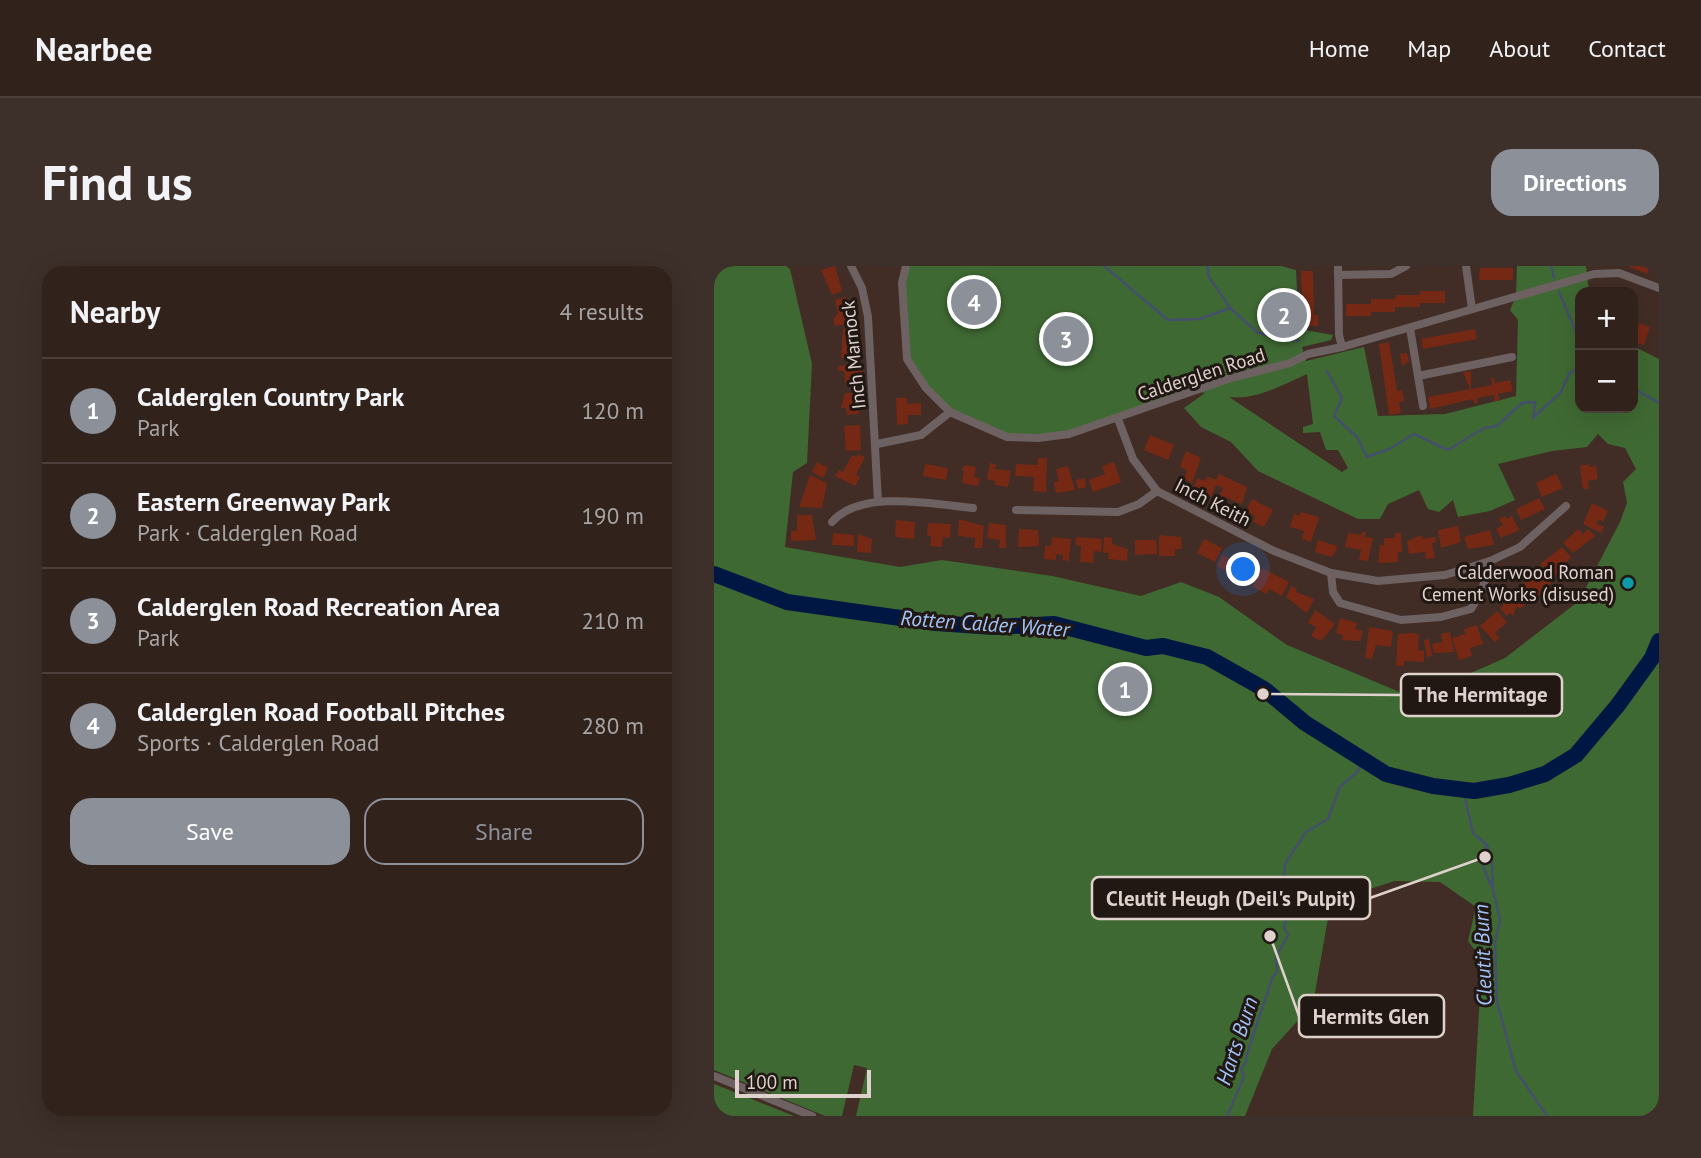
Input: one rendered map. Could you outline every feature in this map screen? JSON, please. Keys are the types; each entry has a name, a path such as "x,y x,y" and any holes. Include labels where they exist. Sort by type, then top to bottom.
{"street":[{"name":"Inch Marnock","path":"851,266 863,288 868,317 877,444 878,502"},
{"name":"Calderglen Road","path":"906,266 902,295 907,359 926,388 950,412 1007,437 1038,438 1069,434 1228,379 1290,363 1308,354 1410,328 1594,274 1619,273 1658,285"},
{"path":"1342,347 1338,270 1391,274 1406,266"},
{"path":"1465,266 1472,309"},
{"path":"1410,328 1423,406"},
{"path":"1418,376 1512,357"},
{"path":"877,444 921,435 950,412"},
{"name":"Inch Keith","path":"1118,419 1133,459 1157,491 1274,551 1331,573 1378,580 1445,575 1490,562 1520,547 1566,506"},
{"path":"1016,510 1118,512 1139,504 1157,491"},
{"path":"832,522 841,512 878,502 913,502 972,508"},
{"path":"1331,573 1333,593 1340,603 1401,620 1441,617 1471,609 1482,590 1490,562"},
{"path":"714,1076 812,1116"}],"green space":[{"path":"714,266 786,266 790,269 812,364 807,463 793,472 785,547 900,567 942,560 1052,576 1141,596 1181,582 1219,597 1287,645 1414,698 1505,658 1579,601 1627,503 1623,482 1636,469 1625,448 1608,444 1598,434 1587,447 1552,451 1498,464 1515,500 1490,511 1458,517 1453,500 1439,512 1428,509 1419,490 1388,504 1380,519 1358,519 1258,471 1231,442 1201,427 1184,408 1205,393 1193,391 1069,434 1007,437 950,412 907,359 902,320 906,266 1281,266 1296,270 1299,329 1333,335 1331,340 1302,347 1306,361 1364,347 1378,416 1445,414 1516,396 1518,320 1510,310 1516,296 1517,266 1586,266 1588,287 1575,287 1575,413 1638,413 1638,348 1659,359 1659,1116 1473,1116 1482,960 1468,941 1476,907 1440,882 1395,881 1331,901 1313,1004 1272,1049 1245,1116 856,1116 867,1068 854,1065 842,1116 825,1116 714,1070","holes":["1307,374 1313,424 1303,427 1303,433 1320,432 1326,450 1338,450 1348,468 1342,472 1229,397 1259,394"]},
{"path":"714,1084 794,1116 714,1116"}],"building":[{"path":"835,266 842,291 832,295 821,270"},
{"path":"1627,266 1650,266 1647,274"},
{"path":"1480,268 1513,268 1513,280 1479,280"},
{"path":"1301,271 1313,271 1314,315 1318,315 1318,326 1303,326"},
{"path":"1420,291 1445,291 1445,303 1395,307 1395,312 1371,312 1371,316 1346,316 1346,304 1371,304 1371,299 1420,295"},
{"path":"846,297 854,323 835,326 833,319 838,314 835,300"},
{"path":"1639,323 1650,327 1644,345 1638,343"},
{"path":"853,328 857,357 841,358 843,329"},
{"path":"1475,329 1477,339 1423,349 1421,339"},
{"path":"1389,342 1397,391 1402,390 1404,401 1399,402 1401,413 1389,415 1379,344"},
{"path":"1407,353 1409,361 1402,366 1400,354"},
{"path":"862,363 863,382 845,383 844,371 838,371 838,366"},
{"path":"1471,371 1471,389 1492,385 1491,378 1494,378 1495,383 1510,380 1513,391 1498,394 1500,401 1495,401 1494,395 1477,398 1478,403 1474,403 1473,399 1430,409 1428,397 1470,389 1463,372"},
{"path":"845,393 858,393 859,414 847,415 846,408 841,408"},
{"path":"896,398 907,398 907,404 921,403 921,415 908,415 908,424 897,425"},
{"path":"860,425 861,450 846,451 844,426"},
{"path":"1150,435 1174,445 1168,460 1144,450"},
{"path":"1186,451 1201,458 1192,483 1184,479 1187,471 1180,466"},
{"path":"858,454 865,457 856,475 860,477 855,486 835,476 839,470 843,472 852,455 857,457"},
{"path":"1038,458 1047,458 1046,492 1033,491 1034,477 1015,476 1016,464 1038,465"},
{"path":"817,462 828,468 823,478 812,472"},
{"path":"1114,462 1121,482 1093,492 1089,480 1105,474 1102,466"},
{"path":"990,463 996,464 995,469 1011,471 1008,487 995,485 995,481 987,479"},
{"path":"925,464 948,468 946,480 923,476"},
{"path":"1589,464 1590,467 1596,466 1598,479 1588,481 1589,489 1583,489 1580,466"},
{"path":"965,465 976,467 974,477 980,478 978,486 962,483 964,471 961,470"},
{"path":"1068,466 1075,490 1056,493 1054,482 1059,481 1056,469"},
{"path":"1219,474 1247,487 1242,504 1220,495 1223,488 1216,485 1211,497 1193,489 1197,478 1205,481 1207,476 1216,480"},
{"path":"1556,474 1563,488 1542,497 1536,483"},
{"path":"810,475 827,483 822,508 799,507"},
{"path":"1085,478 1086,487 1078,489 1076,480"},
{"path":"1539,498 1545,509 1521,520 1516,509"},
{"path":"1252,499 1273,510 1264,527 1253,522 1255,516 1246,511"},
{"path":"1592,503 1608,511 1603,522 1599,519 1597,524 1604,527 1601,533 1583,524"},
{"path":"1301,512 1319,517 1311,542 1302,539 1304,531 1290,527 1294,514 1300,516"},
{"path":"797,515 812,515 816,540 791,541 791,531 797,531"},
{"path":"1505,516 1506,519 1512,516 1519,530 1501,538 1496,529 1503,525 1499,519"},
{"path":"959,519 984,526 982,548 974,548 975,538 958,536"},
{"path":"896,520 915,522 914,539 895,537"},
{"path":"928,523 951,524 950,538 943,537 942,547 930,546 931,536 927,536"},
{"path":"989,523 1006,525 1006,548 999,548 1000,540 987,538"},
{"path":"1458,526 1461,542 1441,548 1438,530"},
{"path":"1019,529 1038,530 1039,546 1018,547"},
{"path":"1578,529 1583,534 1588,529 1595,536 1573,553 1563,543"},
{"path":"1490,530 1494,545 1468,549 1464,537"},
{"path":"1366,532 1365,537 1373,538 1368,561 1359,560 1361,550 1345,547 1348,533 1361,535"},
{"path":"833,533 854,535 854,546 832,545"},
{"path":"1395,533 1401,533 1402,552 1398,552 1398,562 1378,563 1380,545 1384,545 1384,538 1395,538"},
{"path":"858,534 872,539 871,553 857,552"},
{"path":"1159,535 1181,537 1182,549 1175,549 1175,556 1159,556"},
{"path":"1422,535 1423,539 1435,537 1436,542 1432,543 1435,558 1426,559 1425,552 1409,554 1407,541"},
{"path":"1052,537 1071,539 1069,561 1063,560 1063,555 1056,554 1056,560 1044,559 1045,546 1051,546"},
{"path":"1076,537 1102,539 1101,552 1094,551 1093,563 1080,562 1081,546 1075,545"},
{"path":"1104,537 1112,538 1112,544 1128,549 1127,561 1108,559 1109,553 1103,553"},
{"path":"1204,539 1222,548 1215,562 1197,553"},
{"path":"1135,540 1156,540 1157,554 1135,555"},
{"path":"1318,540 1337,546 1331,557 1315,552"},
{"path":"1562,547 1571,557 1553,578 1540,564"},
{"path":"1223,555 1241,565 1244,559 1250,563 1242,579 1217,566"},
{"path":"1540,567 1553,581 1533,602 1519,588"},
{"path":"1262,568 1289,582 1282,596 1269,589 1267,594 1253,587"},
{"path":"1291,586 1297,589 1296,592 1314,599 1307,613 1286,597"},
{"path":"1517,588 1526,598 1522,602 1525,605 1520,609 1517,606 1513,616 1511,613 1507,616 1500,609"},
{"path":"1315,610 1335,624 1321,641 1311,636 1316,627 1308,623"},
{"path":"1497,611 1507,622 1495,633 1500,638 1495,642 1480,626"},
{"path":"1340,618 1357,623 1355,629 1363,631 1360,641 1342,640 1343,635 1336,633"},
{"path":"1477,625 1483,644 1470,648 1472,656 1459,660 1452,638 1465,634 1464,629"},
{"path":"1369,627 1393,631 1391,647 1376,645 1372,659 1365,658"},
{"path":"1450,632 1454,652 1434,653 1432,644 1442,642 1441,634"},
{"path":"1398,634 1419,635 1418,650 1424,651 1424,662 1404,661 1404,666 1396,666"},
{"path":"1429,639 1432,656 1427,657 1424,640"}],"waterway":[{"path":"1104,266 1168,320 1200,319 1230,308 1258,333 1299,341"},
{"path":"1207,266 1209,277 1230,308"},
{"path":"1551,266 1554,278"},
{"path":"1559,292 1575,329"},
{"path":"1327,371 1342,398 1334,416 1357,437 1367,457 1389,449 1414,434 1448,450 1484,428 1497,426 1522,403 1535,402 1533,418 1561,392 1569,374 1575,370"},
{"path":"1638,391 1659,403"},
{"name":"Rotten Calder Water","path":"714,574 787,602 936,623 994,627 1054,624 1146,648 1163,646 1207,657 1264,689 1305,723 1386,774 1433,786 1474,791 1509,785 1545,774 1576,755 1618,705 1652,658 1659,641"},
{"name":"Harts Burn","path":"1227,1116 1244,1077 1241,1069 1246,1062 1272,978 1277,972 1276,957 1288,935 1284,927 1288,914 1283,898 1285,864 1306,832 1328,819 1340,787 1358,771 1363,760"},
{"name":"Cleutit Burn","path":"1463,789 1473,833 1487,845 1492,862 1493,889 1500,920 1495,943 1497,1002 1516,1071 1547,1116"},
{"path":"1487,845 1480,858 1491,886"}],"place":[{"name":"Calderglen Road Football Pitches","path":"974,302"},
{"name":"Eastern Greenway Park","path":"1284,315"},
{"name":"Calderglen Road Recreation Area","path":"1066,339"},
{"name":"Calderwood Roman Cement Works (disused)","path":"1628,583"},
{"name":"Calderglen Country Park","path":"1125,689"},
{"name":"The Hermitage","path":"1263,694"},
{"name":"Cleutit Heugh (Deil's Pulpit)","path":"1485,857"},
{"name":"Hermits Glen","path":"1270,936"}]}
